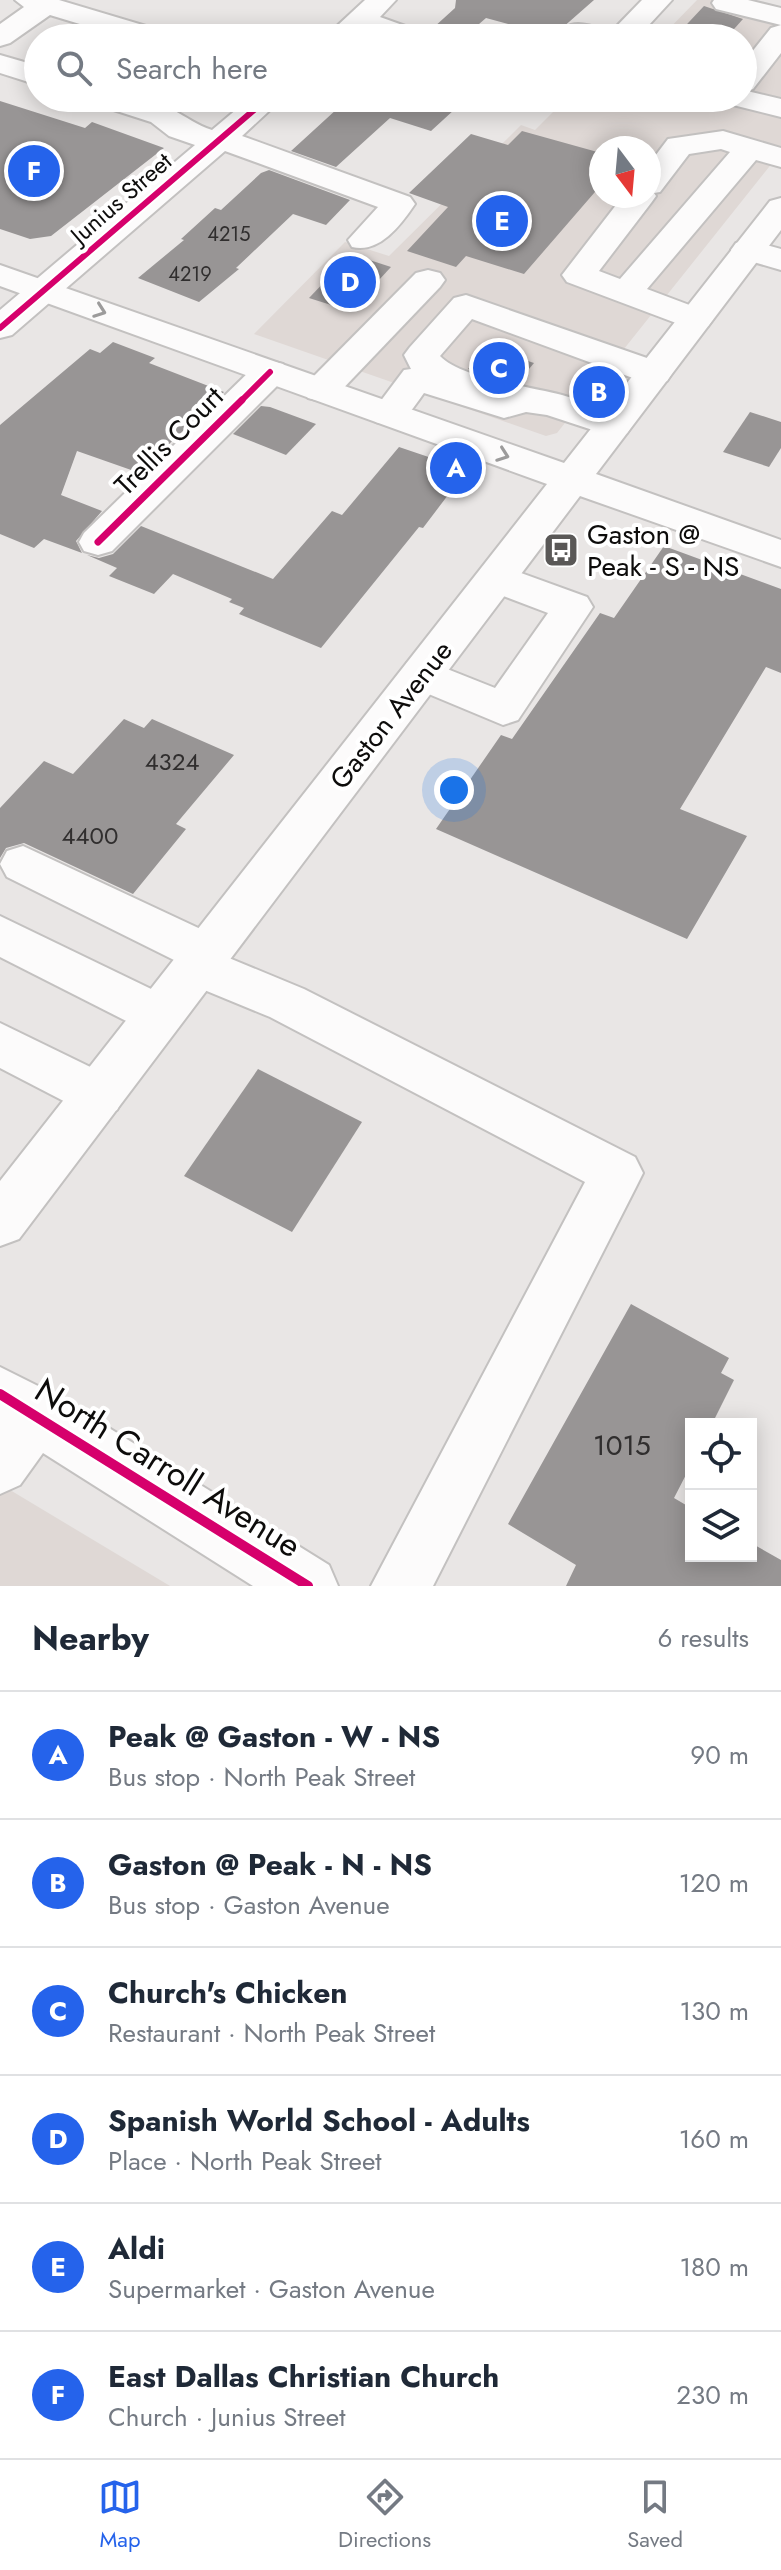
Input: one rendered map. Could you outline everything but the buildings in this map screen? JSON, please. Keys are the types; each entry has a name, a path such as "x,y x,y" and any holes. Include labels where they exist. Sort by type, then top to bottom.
{"main road":[{"path":"354,24 382,0"},
{"path":"635,24 658,0"},
{"path":"728,0 726,3 781,17"},
{"path":"7,33 38,3 109,24"},
{"path":"360,19 374,24"},
{"path":"757,65 781,34"},
{"path":"0,64 24,72"},
{"path":"757,102 781,108"},
{"path":"150,112 162,116 180,130 218,140 399,204 364,240"},
{"name":"Junius Street","path":"0,328 247,112"},
{"path":"626,293 766,153 723,140 679,146 661,169"},
{"path":"631,208 579,275 696,319"},
{"name":"Gaston Avenue","path":"0,1222 781,208"},
{"path":"748,250 781,260"},
{"path":"0,275 779,551"},
{"path":"321,390 428,280"},
{"path":"614,425 441,374 426,365 422,355 466,305 654,373"},
{"path":"389,414 417,378 504,407 538,402 598,353"},
{"name":"Trellis Court","path":"98,542 270,372"},
{"path":"422,674 503,709 573,607 496,578"},
{"path":"23,864 202,960 617,1173 401,1586"},
{"path":"0,935 159,1015"},
{"path":"0,1044 99,1095"},
{"path":"0,1465 18,1404"},
{"name":"North Carroll Avenue","path":"18,1404 308,1586"}],"shaded area":[{"path":"697,0 741,0 781,10 781,152 557,433 546,436 254,334 345,242 389,256 521,125 535,130 553,112 757,112 757,24 674,24"},
{"path":"0,1484 170,1586 0,1586"}],"cycle path":[{"path":"0,328 252,112"},
{"path":"98,542 270,372"},
{"path":"0,1394 308,1586"}],"place":[{"name":"East Dallas Christian Church","path":"34,171"},
{"name":"Aldi","path":"502,221"},
{"name":"Spanish World School - Adults","path":"350,282"},
{"name":"Church's Chicken","path":"499,368"},
{"name":"Gaston @ Peak - N - NS","path":"599,392"},
{"name":"Peak @ Gaston - W - NS","path":"456,468"},
{"name":"Gaston @ Peak - S - NS","path":"561,550"}]}
